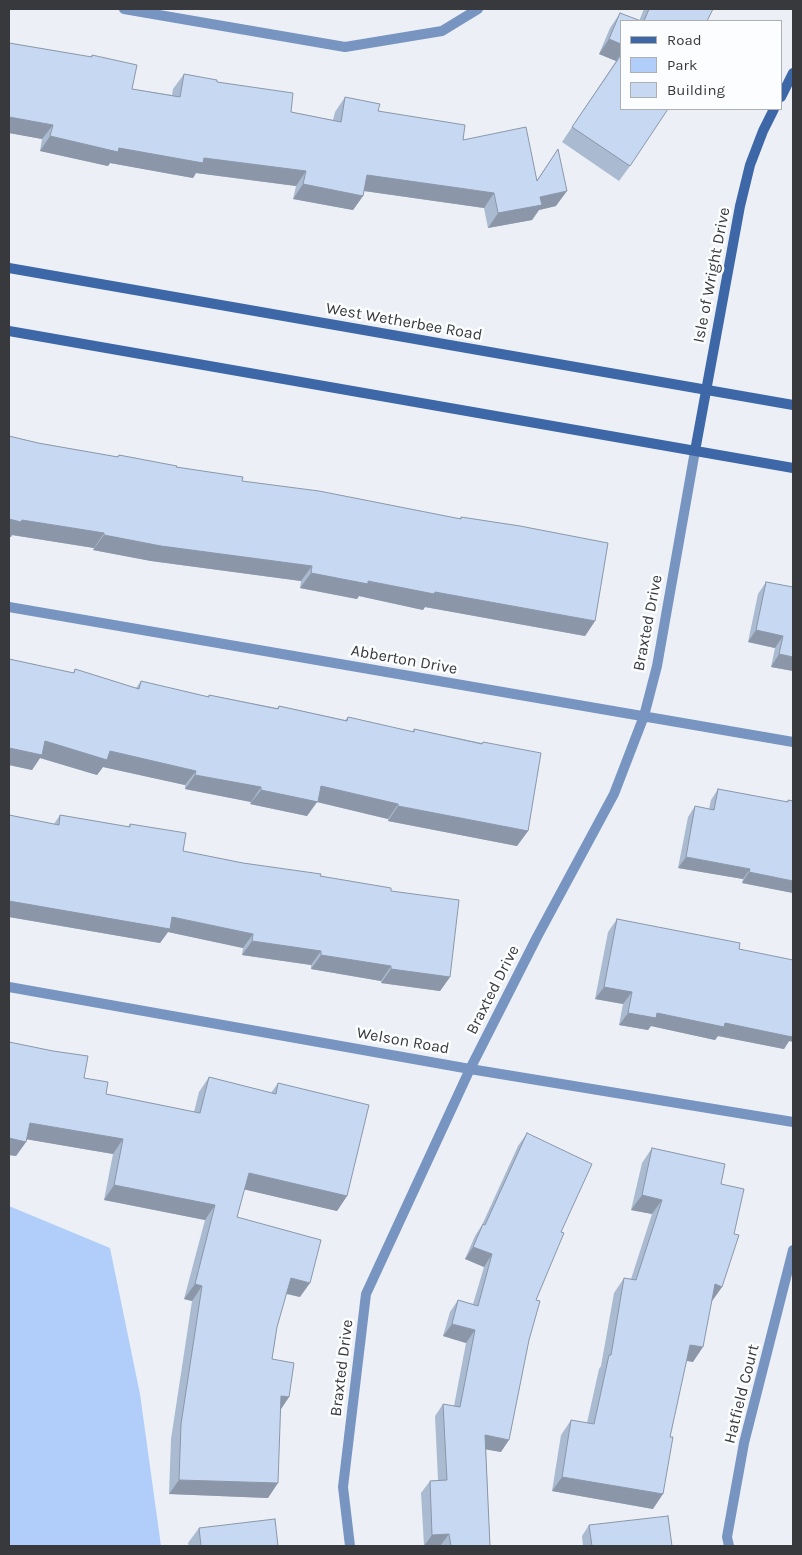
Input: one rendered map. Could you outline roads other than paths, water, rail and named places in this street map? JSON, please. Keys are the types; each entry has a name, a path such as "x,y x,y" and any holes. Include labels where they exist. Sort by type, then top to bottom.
{"street":[{"path":"124,9 345,47 442,31 478,9"},
{"path":"782,95 793,73"},
{"name":"Isle of Wright Drive","path":"695,451 740,206 750,165 774,110"},
{"name":"West Wetherbee Road","path":"9,268 793,405"},
{"path":"9,331 793,468"},
{"name":"Braxted Drive","path":"350,1546 343,1487 366,1294 470,1069 537,937 614,794 644,716 657,666 695,451"},
{"name":"Abberton Drive","path":"9,607 793,742"},
{"name":"Welson Road","path":"9,987 470,1069 793,1122"},
{"name":"Hatfield Court","path":"729,1546 727,1538 744,1443 793,1250"}]}
